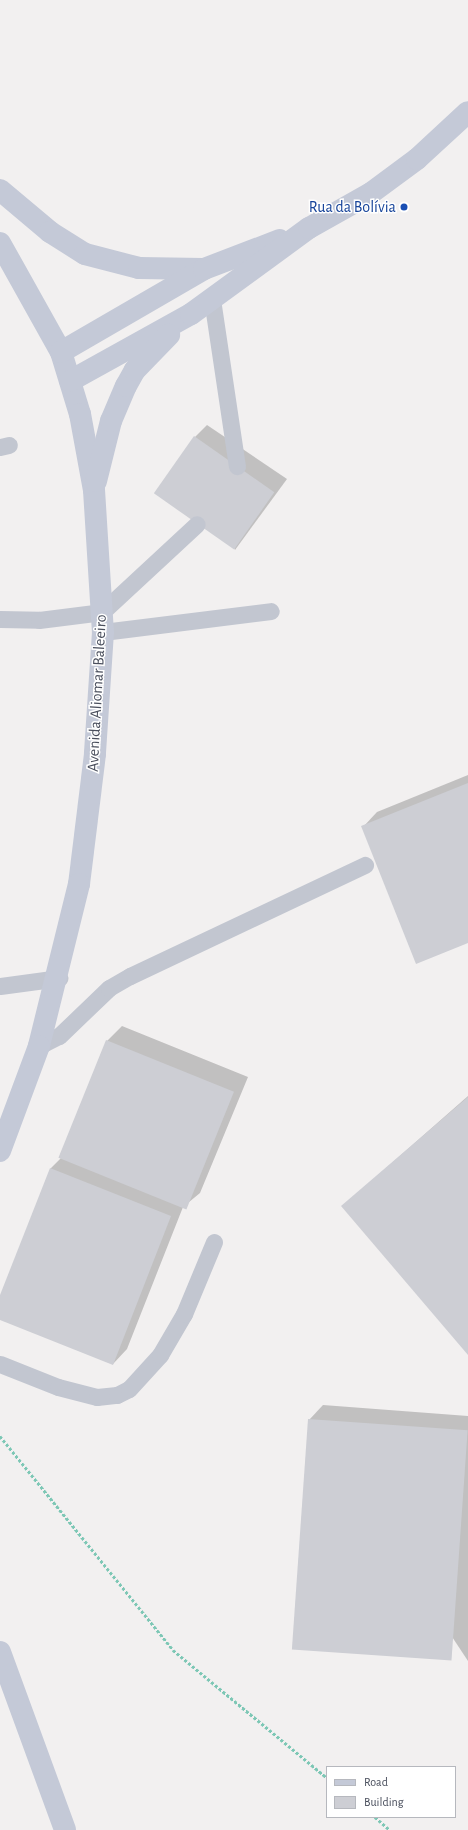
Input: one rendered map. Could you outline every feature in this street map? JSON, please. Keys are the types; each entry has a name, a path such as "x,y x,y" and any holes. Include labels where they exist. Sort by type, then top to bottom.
{"main road":[{"path":"70,380 191,314 309,228 389,180 468,112"},
{"path":"0,190 50,232 85,254 139,268 204,269"},
{"path":"61,352 204,269 309,228"},
{"name":"Avenida Aliomar Baleeiro","path":"0,243 61,352 70,380 94,490 102,622 88,822 59,978 39,1046 0,1151"},
{"path":"94,490 111,421 126,386 145,358 191,314"},
{"path":"0,1652 64,1830"}],"lane":[{"path":"212,299 236,466"},
{"path":"102,622 197,524"},
{"path":"0,619 102,622 271,612"},
{"path":"39,1046 60,1036 109,988 130,976 365,866"},
{"path":"0,986 59,978"},
{"path":"0,1364 58,1387 97,1397 117,1395 129,1389 160,1355 184,1314 214,1242"}],"path":[{"path":"0,1436 172,1650 326,1777"},
{"path":"376,1818 390,1830"}],"building":[{"path":"194,436 274,492 234,550 154,493"},
{"path":"468,783 468,943 416,964 361,826"},
{"path":"106,1040 234,1092 186,1209 58,1158"},
{"path":"468,1097 468,1355 341,1206"},
{"path":"50,1168 171,1216 113,1365 0,1320 0,1295"},
{"path":"308,1419 468,1430 451,1661 292,1649"}],"place":[{"name":"Rua da Bolívia","path":"404,207"}]}
